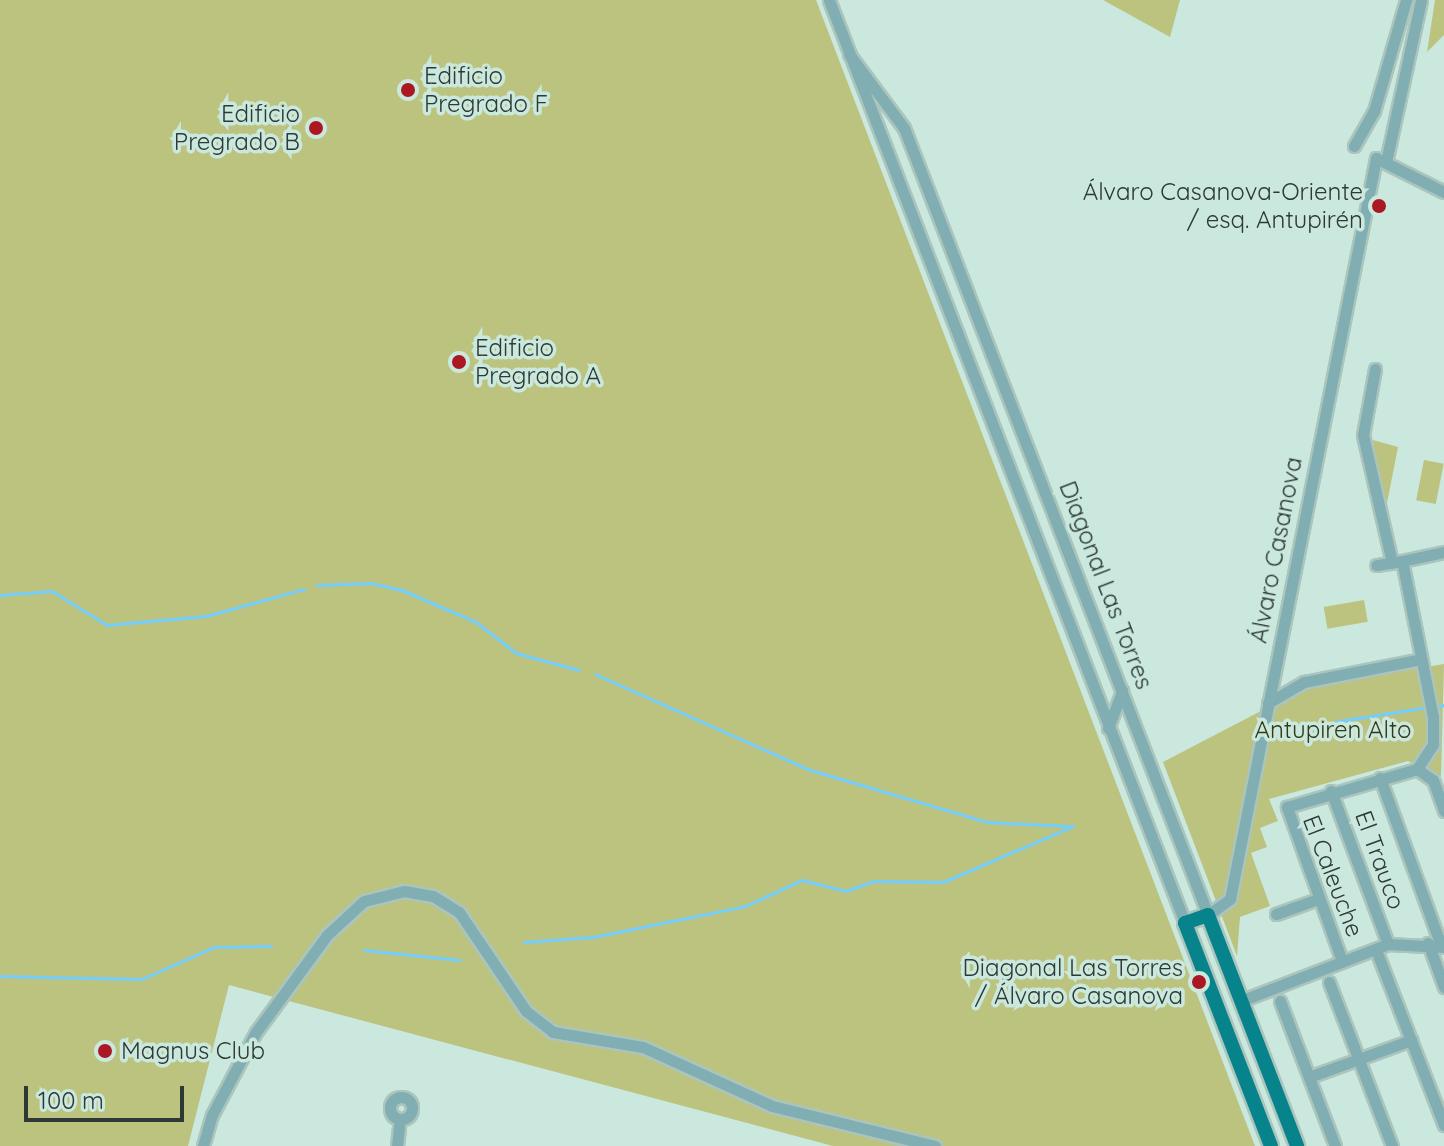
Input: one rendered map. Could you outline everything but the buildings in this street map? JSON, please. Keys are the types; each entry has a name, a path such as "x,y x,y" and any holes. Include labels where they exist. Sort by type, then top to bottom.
{"main road":[{"path":"1185,923 1208,915"},
{"name":"Diagonal Las Torres","path":"1208,915 1297,1146"},
{"name":"Diagonal Las Torres","path":"1185,923 1271,1146"}],"street":[{"name":"Diagonal Las Torres","path":"829,0 1185,923"},
{"path":"1354,146 1374,111 1406,0"},
{"name":"Álvaro Casanova","path":"1208,915 1230,899 1381,160 1421,0"},
{"name":"Diagonal Las Torres","path":"849,54 904,128 1208,915"},
{"path":"1381,160 1444,192"},
{"path":"1331,791 1417,769 1433,744 1421,659 1363,435 1375,369"},
{"path":"1376,565 1444,552"},
{"path":"1268,703 1304,682 1421,659"},
{"path":"1108,728 1122,691"},
{"path":"1417,769 1433,780 1444,811"},
{"path":"1380,778 1443,947"},
{"name":"El Caleuche","path":"1331,791 1287,807 1342,961"},
{"name":"El Trauco","path":"1331,791 1388,944"},
{"path":"203,1146 212,1115 256,1032 327,935 364,901 404,891 433,896 459,912 526,1011 553,1032 643,1047 772,1106 935,1146"},
{"path":"1276,914 1318,899"},
{"path":"1243,1000 1388,944 1428,943 1443,947"},
{"path":"1428,943 1444,987"},
{"path":"1376,950 1444,1125"},
{"path":"1329,982 1392,1146"},
{"path":"1280,1001 1335,1146"},
{"path":"1309,1077 1411,1040"},
{"path":"397,1146 400,1119"}],"green space":[{"path":"0,0 816,0 1255,1146 833,1146 229,985 188,1146 0,1146"},
{"path":"1103,0 1180,0 1170,37"},
{"path":"1435,0 1444,0 1444,35 1427,52"},
{"path":"1373,440 1398,447 1387,503 1377,474"},
{"path":"1424,460 1444,464 1436,504 1416,500"},
{"path":"1364,600 1368,622 1327,629 1324,607"},
{"name":"Antupiren Alto","path":"1444,664 1441,776 1408,761 1269,799 1278,821 1260,828 1267,847 1251,853 1270,906 1240,917 1237,956 1163,762 1307,687"}],"waterway":[{"path":"317,585 371,583 402,590 476,622 516,653 579,670"},
{"path":"0,595 52,591 107,625 206,616 304,589"},
{"path":"595,674 807,769 987,822 1069,826"},
{"path":"1440,706 1444,705"},
{"path":"1286,739 1339,721 1422,708"},
{"path":"524,942 593,937 745,906 802,880 846,891 873,881 943,882 1073,826"},
{"path":"0,976 142,979 214,947 271,946"},
{"path":"364,950 459,960"}],"place":[{"name":"Edificio Pregrado F","path":"408,90"},
{"name":"Edificio Pregrado B","path":"316,128"},
{"name":"Álvaro Casanova-Oriente / esq. Antupirén","path":"1379,206"},
{"name":"Edificio Pregrado A","path":"459,362"},
{"name":"Diagonal Las Torres / Álvaro Casanova","path":"1199,982"},
{"name":"Magnus Club","path":"105,1051"}]}
